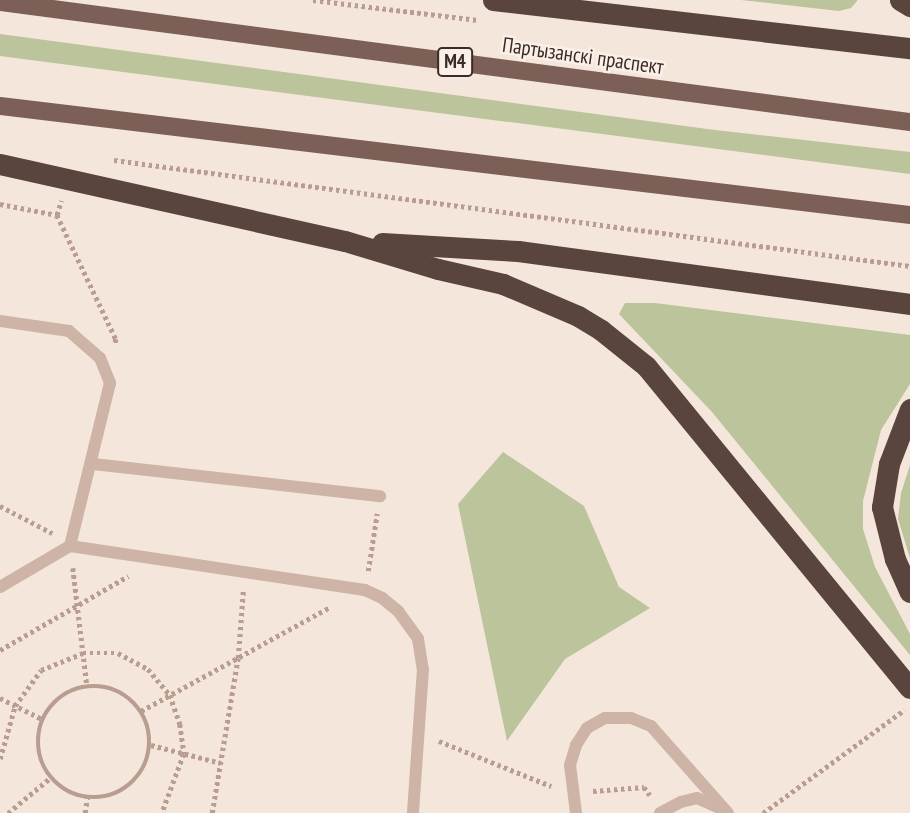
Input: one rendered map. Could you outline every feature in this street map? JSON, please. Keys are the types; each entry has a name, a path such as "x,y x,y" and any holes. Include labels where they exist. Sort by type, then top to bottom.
{"highway":[{"path":"493,0 910,48"},
{"path":"900,0 910,6"},
{"path":"0,163 345,241 503,284 555,304 601,330 626,349 675,401 910,688"},
{"path":"345,241 518,251 910,304"},
{"path":"910,409 889,464 882,507 895,559 910,592"}],"main road":[{"name":"Партызанскі праспект","path":"0,2 910,122"},
{"path":"0,106 910,215"}],"lane":[{"path":"0,321 69,331 100,358 110,383 93,464 70,546"},
{"path":"93,464 380,496"},
{"path":"0,587 70,546 365,590 382,598 398,611 418,639 423,669 414,813"},
{"path":"576,813 571,793 570,765 576,745 587,728 605,718 631,718 651,726 728,812"},
{"path":"660,813 681,802 697,798 728,812"}],"path":[{"path":"106,159 910,266"},
{"path":"61,201 57,215 108,324"},
{"path":"0,204 57,215"},
{"path":"365,590 380,496"},
{"path":"0,506 52,532 70,546 87,686"},
{"path":"0,650 136,571"},
{"path":"229,587 256,592"},
{"path":"212,813 238,658 243,590"},
{"path":"141,710 334,605 321,603"},
{"path":"0,759 15,706 41,670 83,653 118,653 148,669 170,695 180,724 184,754 162,813"},
{"path":"87,686 119,691 141,710 149,727 151,745 147,763 137,779 123,791 105,797 87,798 61,788 50,778 38,750 43,719 61,696 87,686"},
{"path":"0,698 43,719"},
{"path":"763,813 910,706"},
{"path":"419,732 571,793 644,787 660,813"},
{"path":"151,745 221,764"},
{"path":"9,812 50,778"},
{"path":"85,813 87,798"},
{"path":"9,812 18,813"}],"green space":[{"path":"741,0 857,1 851,8 839,11"},
{"path":"0,34 715,130 910,152 910,174 0,56"},
{"path":"625,303 655,303 910,335 910,384 881,430 863,501 863,529 875,567 910,634 910,655 712,412 619,314"},
{"path":"503,452 584,506 619,587 650,608 565,659 507,741 458,504"},
{"path":"910,465 910,558 898,519 901,493"}]}
